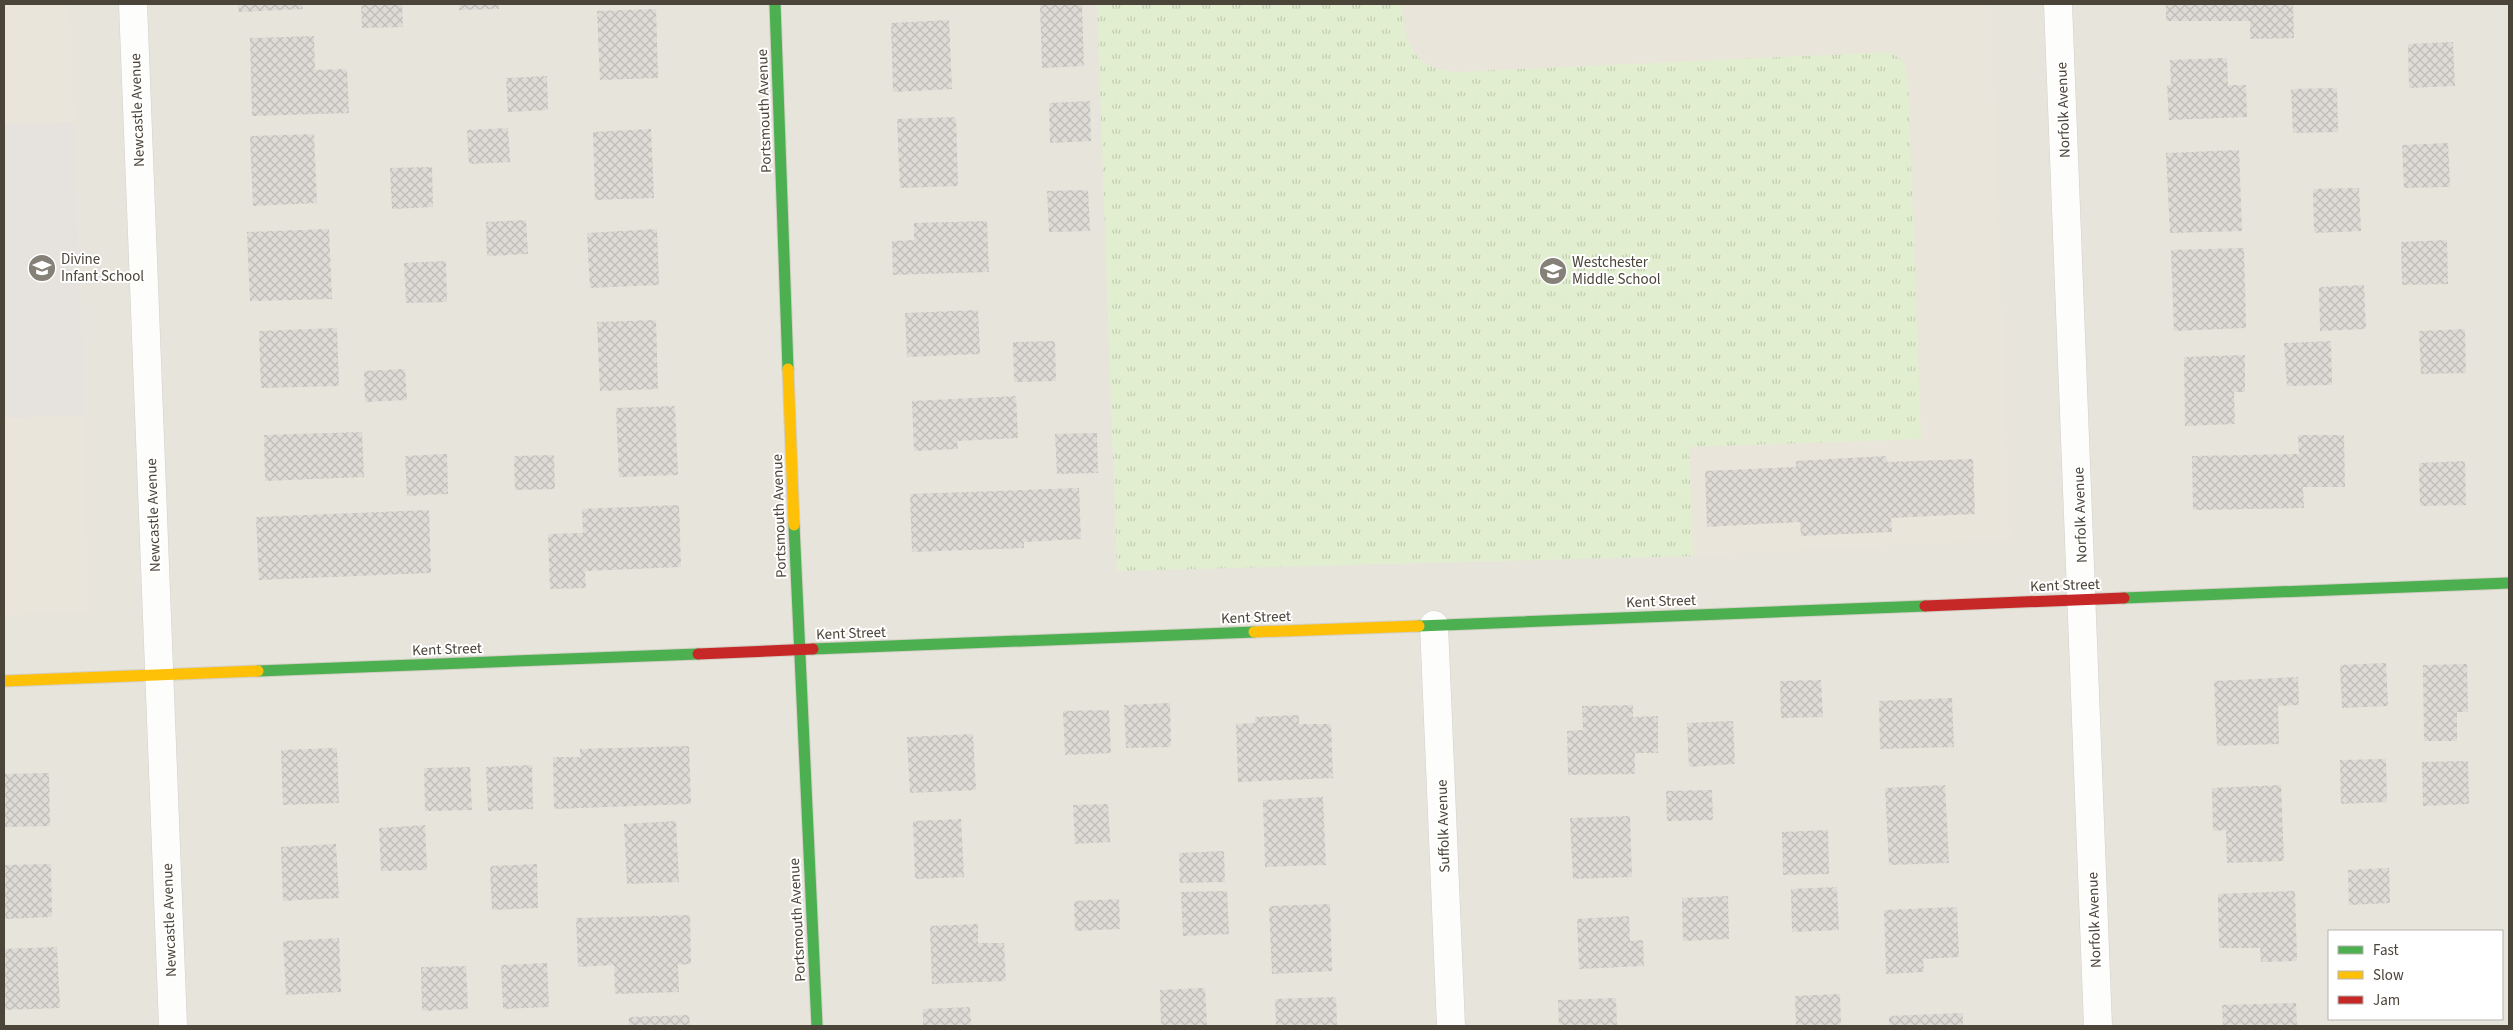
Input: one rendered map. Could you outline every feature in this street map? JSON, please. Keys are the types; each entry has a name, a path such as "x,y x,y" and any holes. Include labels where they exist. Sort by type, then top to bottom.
{"street":[{"name":"Newcastle Avenue","path":"133,4 173,1026"},
{"name":"Portsmouth Avenue","path":"775,4 798,650 817,1026"},
{"name":"Norfolk Avenue","path":"2058,4 2083,600 2098,1026"},
{"name":"Kent Street","path":"4,681 2509,583"},
{"name":"Suffolk Avenue","path":"1434,625 1451,1026"}],"shaded area":[{"path":"4,4 2509,4 2509,1026 4,1026"},
{"name":"Divine Infant School","path":"4,4 70,4 85,415 87,611 4,615"},
{"name":"Westchester Middle School","path":"1097,4 1991,4 2010,539 1693,556 1117,571"},
{"path":"74,122 85,415 4,418 4,124"}],"green space":[{"name":"Westchester Middle School","path":"1097,4 1402,4 1405,31 1414,52 1430,66 1457,72 1890,52 1903,61 1908,78 1921,439 1689,447 1693,556 1117,571"}],"building":[{"path":"238,4 302,4 303,9 239,12"},
{"path":"361,4 402,4 403,27 362,28"},
{"path":"459,4 499,4 499,9 459,10"},
{"path":"1040,4 1082,4 1084,66 1042,68"},
{"path":"2166,4 2293,4 2294,38 2250,39 2250,21 2166,21"},
{"path":"656,9 658,78 600,80 597,11"},
{"path":"949,20 952,89 893,92 891,23"},
{"path":"314,36 315,70 347,69 349,113 252,116 250,38"},
{"path":"2453,42 2455,86 2409,88 2408,44"},
{"path":"2227,58 2228,85 2246,85 2247,117 2169,120 2167,85 2171,85 2170,60"},
{"path":"547,76 548,110 508,112 506,78"},
{"path":"2337,88 2338,132 2293,133 2291,89"},
{"path":"1090,101 1091,141 1050,143 1049,103"},
{"path":"956,117 958,186 900,188 897,119"},
{"path":"508,128 510,162 469,164 467,130"},
{"path":"651,129 654,198 595,200 593,132"},
{"path":"314,134 317,203 253,206 250,136"},
{"path":"2448,143 2450,187 2404,188 2402,145"},
{"path":"2239,150 2242,231 2170,233 2166,153"},
{"path":"432,167 433,207 392,209 390,168"},
{"path":"2359,188 2361,231 2314,233 2313,189"},
{"path":"1088,190 1090,231 1049,232 1047,191"},
{"path":"526,220 528,254 487,256 486,222"},
{"path":"987,221 989,272 893,275 892,241 914,240 914,223"},
{"path":"329,229 332,299 250,301 247,232"},
{"path":"657,229 659,285 590,288 587,233"},
{"path":"2447,240 2448,284 2402,285 2401,242"},
{"path":"2244,248 2246,328 2174,331 2171,250"},
{"path":"446,261 447,302 406,303 404,263"},
{"path":"2364,285 2366,329 2320,331 2319,287"},
{"path":"978,310 980,354 907,357 905,313"},
{"path":"656,320 658,389 600,391 597,322"},
{"path":"337,328 339,386 261,388 259,331"},
{"path":"2465,329 2466,373 2421,374 2419,331"},
{"path":"1055,341 1056,381 1014,382 1013,342"},
{"path":"2331,341 2332,385 2287,386 2284,343"},
{"path":"2245,355 2245,392 2234,392 2235,424 2185,426 2184,357"},
{"path":"405,369 407,400 365,402 364,371"},
{"path":"1016,396 1018,438 957,441 958,449 914,451 912,401"},
{"path":"675,406 678,475 619,477 616,408"},
{"path":"362,432 364,477 265,481 264,435"},
{"path":"1097,433 1098,473 1057,474 1055,434"},
{"path":"2298,435 2344,435 2345,487 2303,487 2304,508 2193,510 2192,456 2299,454"},
{"path":"447,454 448,494 407,496 405,456"},
{"path":"554,455 555,489 515,490 514,456"},
{"path":"1886,456 1887,462 1973,459 1975,514 1891,518 1892,532 1801,536 1800,522 1707,527 1705,471 1796,467 1796,461"},
{"path":"2465,461 2466,505 2420,506 2419,463"},
{"path":"1079,488 1081,539 1024,542 1024,548 912,552 910,494"},
{"path":"679,505 681,567 585,571 586,588 550,589 548,534 583,533 582,509"},
{"path":"429,510 431,573 259,580 256,517"},
{"path":"2386,663 2388,706 2342,708 2340,665"},
{"path":"2467,664 2468,712 2457,712 2457,741 2424,741 2423,665"},
{"path":"2298,677 2299,705 2278,706 2279,744 2217,746 2214,681"},
{"path":"1821,680 1823,717 1781,718 1780,681"},
{"path":"1952,698 1954,747 1880,749 1879,701"},
{"path":"1170,703 1171,747 1126,748 1124,705"},
{"path":"1633,705 1633,717 1658,716 1658,753 1635,753 1635,774 1568,775 1567,731 1583,730 1582,706"},
{"path":"1109,710 1111,753 1065,755 1063,711"},
{"path":"1299,715 1299,724 1331,724 1333,778 1238,782 1236,724 1255,723 1255,717"},
{"path":"1733,721 1735,764 1689,767 1687,723"},
{"path":"973,734 976,790 910,793 907,737"},
{"path":"689,746 691,804 554,809 553,757 580,757 580,749"},
{"path":"337,748 339,803 283,805 281,750"},
{"path":"2386,759 2387,802 2341,804 2340,760"},
{"path":"2468,761 2469,804 2423,806 2422,762"},
{"path":"532,765 533,809 488,811 486,767"},
{"path":"470,767 472,810 425,811 424,768"},
{"path":"49,773 50,826 4,827 4,774"},
{"path":"1945,785 1949,863 1889,865 1885,788"},
{"path":"2281,785 2284,861 2227,863 2226,830 2213,831 2212,788"},
{"path":"1712,790 1713,820 1667,821 1666,791"},
{"path":"1323,797 1326,865 1265,867 1263,800"},
{"path":"1108,804 1110,842 1075,844 1073,805"},
{"path":"1630,816 1632,877 1573,879 1570,818"},
{"path":"961,819 964,877 915,879 913,821"},
{"path":"676,821 679,882 627,884 624,824"},
{"path":"425,825 427,870 381,871 379,828"},
{"path":"1828,830 1829,874 1783,875 1782,832"},
{"path":"336,844 339,898 283,901 281,847"},
{"path":"1224,851 1225,882 1180,883 1179,853"},
{"path":"51,864 52,917 4,919 4,865"},
{"path":"537,864 538,908 492,910 490,866"},
{"path":"2389,868 2390,903 2349,905 2348,870"},
{"path":"1837,887 1839,930 1792,932 1791,889"},
{"path":"1227,891 1229,934 1183,936 1181,892"},
{"path":"2295,891 2297,961 2261,962 2260,948 2219,948 2218,894"},
{"path":"1728,896 1729,939 1683,941 1682,898"},
{"path":"1119,899 1120,929 1075,931 1074,901"},
{"path":"1330,904 1332,971 1272,974 1269,906"},
{"path":"1957,907 1959,957 1923,959 1924,972 1886,974 1884,910"},
{"path":"690,915 691,964 678,965 679,992 615,994 614,965 578,967 576,918"},
{"path":"1629,916 1630,941 1643,940 1644,966 1579,969 1577,919"},
{"path":"978,924 978,943 1004,943 1006,981 932,984 930,926"},
{"path":"339,938 341,992 286,995 283,941"},
{"path":"57,947 60,1008 4,1010 4,949"},
{"path":"547,963 549,1007 503,1009 501,965"},
{"path":"466,966 468,1009 422,1011 421,967"},
{"path":"1205,988 1207,1026 1161,1026 1160,990"},
{"path":"1840,994 1841,1026 1796,1026 1795,996"},
{"path":"1336,997 1337,1026 1276,1026 1275,999"},
{"path":"1616,998 1617,1026 1559,1026 1558,1000"},
{"path":"2296,1003 2297,1026 2223,1026 2222,1005"},
{"path":"970,1007 971,1026 923,1026 923,1009"},
{"path":"1963,1013 1963,1026 1889,1026 1889,1016"},
{"path":"689,1015 690,1026 629,1026 629,1017"}],"traffic: fast":[{"path":"775,4 788,369"},
{"path":"794,525 817,1026"},
{"path":"2124,598 2509,583"},
{"path":"1419,626 1925,606"},
{"path":"813,649 1254,632"},
{"path":"258,671 698,654"}],"traffic: slow":[{"path":"788,369 794,525"},
{"path":"1254,632 1419,626"},
{"path":"4,681 258,671"}],"traffic: jam":[{"path":"1925,606 2124,598"},
{"path":"698,654 813,649"}],"place":[{"name":"Divine Infant School","path":"42,268"},
{"name":"Westchester Middle School","path":"1553,271"}]}
